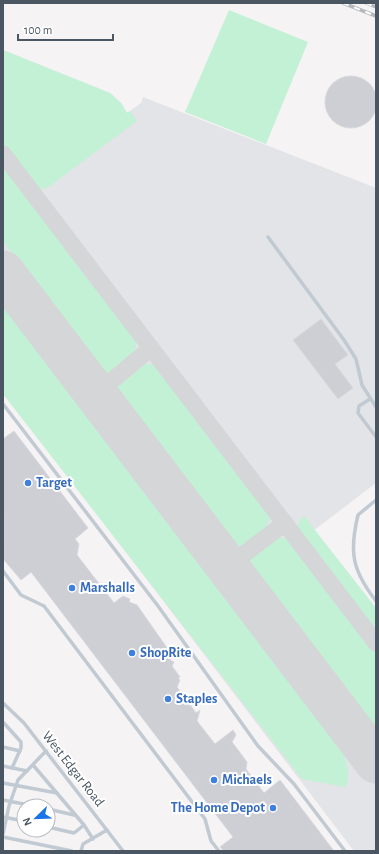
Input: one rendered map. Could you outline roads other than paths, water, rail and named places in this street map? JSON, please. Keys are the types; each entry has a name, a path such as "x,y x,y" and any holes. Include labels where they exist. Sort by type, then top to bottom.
{"lane":[{"path":"268,237 344,340 356,359 362,385 376,407"},
{"path":"370,399 359,406 358,413 376,437"},
{"path":"4,407 158,606 258,746 294,784 345,851"},
{"path":"376,500 358,515 352,549 364,584 376,600"},
{"path":"3,571 21,595 44,606 86,660 205,819 211,841 219,851"},
{"name":"West Edgar Road","path":"3,703 24,723 123,851"},
{"path":"3,722 21,742 20,751 12,768"},
{"path":"3,727 10,729"},
{"path":"3,747 20,751"},
{"path":"46,751 18,780 5,817 3,835 72,851"},
{"path":"33,765 84,825 93,838"},
{"path":"3,766 27,771"},
{"path":"3,783 57,794"},
{"path":"3,800 16,802"},
{"path":"56,811 75,815"},
{"path":"5,817 16,819"},
{"path":"56,829 74,833 84,825"},
{"path":"80,851 83,844 107,830"}],"railway":[{"path":"343,3 376,16"},
{"path":"366,3 376,7"}],"place":[{"name":"Target","path":"28,483"},
{"name":"Marshalls","path":"72,588"},
{"name":"ShopRite","path":"132,653"},
{"name":"Staples","path":"168,699"},
{"name":"Michaels","path":"214,780"},
{"name":"The Home Depot","path":"273,808"}]}
